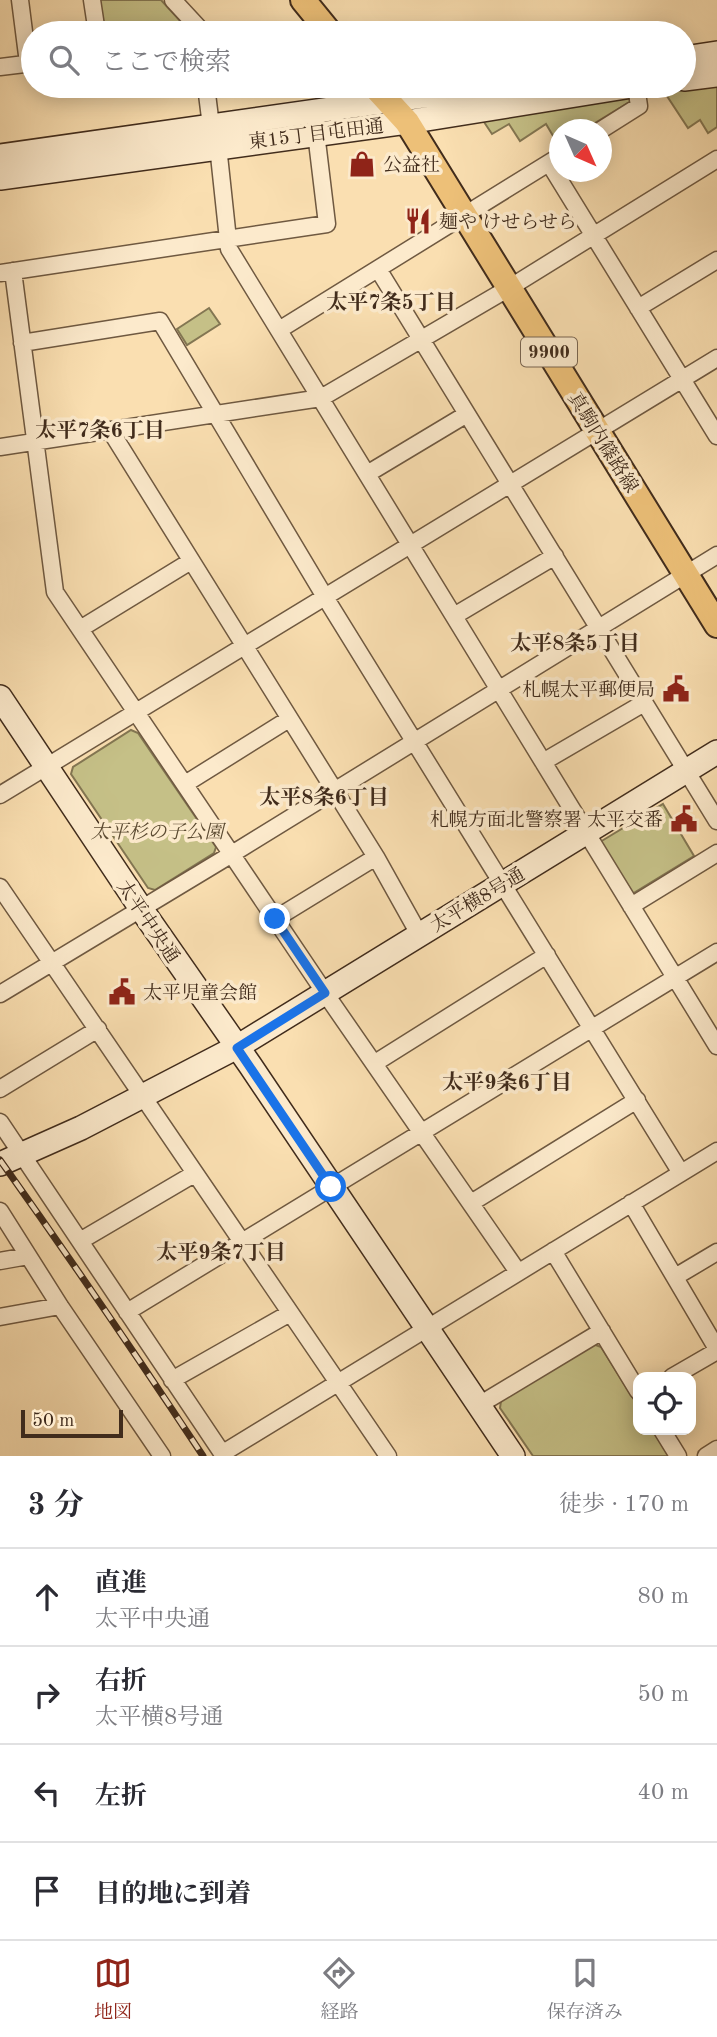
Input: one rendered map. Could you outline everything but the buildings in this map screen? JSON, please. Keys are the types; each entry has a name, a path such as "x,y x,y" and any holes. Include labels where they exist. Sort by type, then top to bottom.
{"main road":[{"path":"303,0 320,21"},
{"name":"真駒内篠路線","path":"386,98 407,122 717,625"}],"street":[{"path":"20,0 24,21"},
{"path":"92,0 95,21"},
{"path":"173,0 192,21"},
{"path":"696,56 717,53"},
{"path":"0,67 21,64"},
{"path":"696,78 717,75"},
{"path":"208,98 229,249 717,1046"},
{"name":"東15丁目屯田通","path":"0,178 215,136 366,98"},
{"name":"東15丁目屯田通","path":"0,156 215,136 316,133 407,122 558,98"},
{"path":"612,123 639,106 637,98"},
{"path":"316,133 327,224 7,272 22,343 55,592 325,993 518,1272"},
{"path":"0,446 320,398 509,288 717,159"},
{"path":"279,330 549,162"},
{"path":"566,182 594,235 717,436"},
{"path":"638,308 717,260"},
{"path":"379,270 717,821"},
{"path":"22,343 160,321 414,742 681,1173"},
{"path":"0,795 717,358"},
{"path":"367,474 467,414"},
{"path":"110,430 376,858 419,934"},
{"path":"0,994 717,555"},
{"path":"454,617 555,556"},
{"path":"80,629 191,561"},
{"name":"太平中央通","path":"0,697 513,1456"},
{"path":"543,762 644,703"},
{"path":"185,784 289,719"},
{"name":"太平横8号通","path":"0,1164 81,1128 237,1048 717,752"},
{"path":"631,905 717,853"},
{"path":"275,919 376,858"},
{"path":"2,893 98,1029 386,1455"},
{"path":"127,1312 717,952"},
{"path":"375,1063 547,955"},
{"path":"0,1089 98,1029"},
{"path":"471,1203 637,1100"},
{"path":"0,1122 224,1455 717,1151"},
{"path":"80,1241 194,1174"},
{"path":"631,1203 717,1350 680,1372"},
{"path":"0,1210 60,1307 162,1456"},
{"path":"553,1251 633,1383"},
{"path":"675,1277 717,1252"},
{"path":"0,1261 28,1256"},
{"path":"0,1318 60,1307"},
{"path":"172,1380 290,1313"},
{"path":"479,1405 602,1331"},
{"path":"665,1435 678,1456"},
{"path":"706,1456 717,1450"}],"green space":[{"path":"100,0 161,0 180,21 103,21"},
{"path":"717,85 717,127 708,133 700,120 688,128 668,98 696,98 696,88"},
{"path":"616,98 630,98 631,101 601,119 549,119 549,129 546,124 520,141 509,124 492,134 482,119"},
{"path":"209,308 220,324 187,345 177,329"},
{"name":"太平杉の子公園","path":"131,730 138,733 216,847 214,853 155,890 148,888 71,774 73,767"},
{"path":"663,804 694,856 632,894 600,842"},
{"path":"593,1344 601,1347 633,1398 633,1435 656,1435 669,1456 533,1456 500,1408 501,1401"}],"railway":[{"path":"0,1160 203,1456"}],"place":[{"name":"公益社","path":"362,164"},
{"name":"麺や けせらせら","path":"418,221"},
{"name":"札幌太平郵便局","path":"676,689"},
{"name":"札幌方面北警察署 太平交番","path":"684,819"},
{"name":"太平児童会館","path":"122,992"}],"district":[{"name":"太平7条5丁目","path":"391,302"},
{"name":"太平7条6丁目","path":"100,430"},
{"name":"太平8条5丁目","path":"575,643"},
{"name":"太平8条6丁目","path":"324,797"},
{"name":"太平9条6丁目","path":"507,1082"},
{"name":"太平9条7丁目","path":"221,1252"}],"route":[{"path":"275,919 325,993 237,1048 331,1187"}]}
